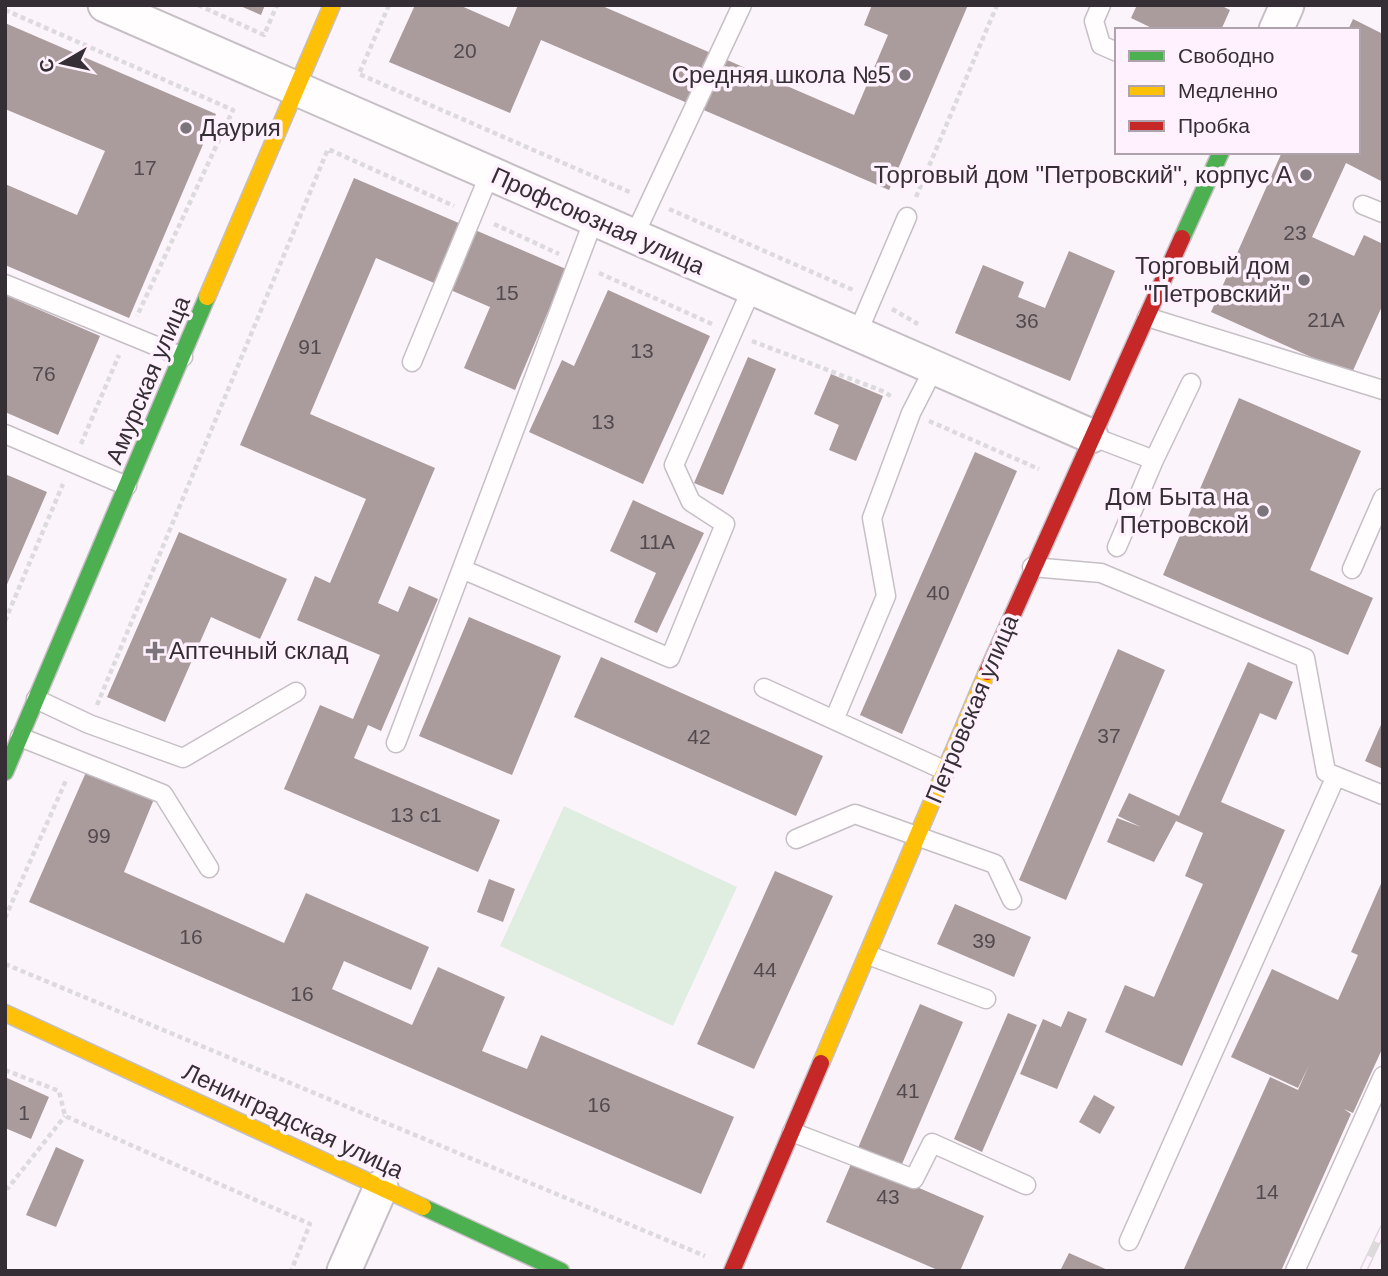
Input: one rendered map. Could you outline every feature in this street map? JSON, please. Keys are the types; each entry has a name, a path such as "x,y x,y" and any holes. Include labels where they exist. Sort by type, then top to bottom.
{"street":[{"name":"Профсоюзная улица","path":"105,5 1091,436"},
{"name":"Амурская улица","path":"5,772 332,5"},
{"path":"1277,28 1287,5"},
{"name":"Петровская улица","path":"733,1269 1032,567 1220,154"},
{"name":"Ленинградская улица","path":"5,1013 561,1271"},
{"path":"344,1271 382,1187"}],"lane":[{"path":"634,236 743,5"},
{"path":"1101,5 1094,21 1101,45 1115,51"},
{"path":"412,362 490,173"},
{"path":"1363,205 1383,213"},
{"path":"858,334 907,217"},
{"path":"396,743 594,219"},
{"path":"5,284 183,357"},
{"path":"462,569 670,658 725,524 691,502 674,465 752,288"},
{"path":"1147,317 1383,390"},
{"path":"834,720 886,596 872,518 911,413 934,368"},
{"path":"1117,547 1191,383"},
{"path":"5,434 127,486"},
{"path":"1091,436 1154,460"},
{"path":"1352,569 1383,498"},
{"path":"1032,567 1101,573 1305,657 1326,772 1383,795"},
{"path":"764,688 946,771"},
{"path":"36,699 89,723 183,758 296,692"},
{"path":"20,737 163,794 209,868"},
{"path":"1129,1241 1336,776"},
{"path":"796,839 855,814 917,839 995,864 1012,900"},
{"path":"868,955 986,999"},
{"path":"1295,1271 1383,1076"},
{"path":"792,1132 914,1180 932,1143 1026,1185"}],"path":[{"path":"198,5 264,35 277,5"},
{"path":"389,5 359,74 873,299 920,325"},
{"path":"907,217 997,5"},
{"path":"5,10 233,110 128,336 5,621"},
{"path":"89,723 328,149 733,333 885,392 911,413 1038,470 1043,460"},
{"path":"5,918 75,759"},
{"path":"5,964 733,1269"},
{"path":"5,1070 59,1091 65,1116"},
{"path":"5,1187 8,1188 65,1116"},
{"path":"65,1116 310,1224 291,1271"}],"green space":[{"path":"564,806 737,887 673,1026 500,946"}],"building":[{"path":"238,5 265,5 261,15"},
{"path":"415,5 459,5 509,27 518,5 600,5 854,115 888,35 864,25 872,5 968,5 889,190 541,40 510,113 389,62"},
{"path":"1137,5 1220,5 1230,10 1222,28 1152,28 1131,18"},
{"name":"Торговый дом \"Петровский\"","path":"1353,19 1383,34 1383,182 1346,163 1312,237 1354,256 1364,235 1383,244 1383,304 1351,375 1211,312 1281,154 1360,154 1360,28 1349,28"},
{"path":"5,23 216,114 129,318 5,265 5,184 77,215 105,151 5,109"},
{"path":"354,178 566,269 515,390 464,368 490,307 376,258 310,414 435,468 378,603 398,612 409,586 438,599 381,731 368,725 354,758 500,820 478,872 284,789 320,705 353,719 380,655 297,620 315,576 330,583 366,499 240,445"},
{"path":"1069,251 1115,271 1070,381 955,333 983,265 1024,282 1018,297 1045,308"},
{"path":"608,290 710,336 643,484 529,432 562,360 574,366"},
{"path":"5,295 100,336 58,435 5,412"},
{"path":"748,357 776,369 723,495 694,483"},
{"path":"831,374 883,396 856,461 829,450 839,425 814,414"},
{"name":"Дом Быта на Петровской","path":"1239,398 1361,451 1310,570 1373,598 1348,655 1163,575"},
{"path":"975,452 1017,471 902,734 860,715"},
{"path":"5,474 47,492 5,589"},
{"path":"633,500 704,533 657,633 634,622 656,573 610,551"},
{"path":"179,532 287,579 260,639 211,617 165,722 107,697"},
{"path":"469,617 561,656 512,775 419,736"},
{"path":"1118,649 1165,670 1066,900 1019,880"},
{"path":"601,657 823,756 796,816 574,717"},
{"path":"1248,662 1293,682 1276,720 1260,713 1221,802 1285,830 1182,1066 1105,1032 1125,985 1154,997 1203,884 1185,876 1203,833 1176,821 1154,862 1107,842 1117,818 1141,827 1118,816 1129,793 1179,816"},
{"path":"1383,720 1383,769 1365,761"},
{"path":"87,770 154,799 124,872 284,943 306,893 429,947 411,990 344,961 332,989 412,1025 438,967 505,997 482,1051 527,1069 541,1035 734,1117 701,1194 29,902"},
{"path":"775,871 833,896 754,1069 697,1044"},
{"path":"489,879 515,889 503,922 477,912"},
{"path":"1383,879 1383,1047 1353,1113 1344,1109 1351,1114 1281,1271 1183,1271 1270,1077 1298,1090 1309,1065 1298,1088 1231,1057 1272,969 1338,1000 1358,955 1351,952"},
{"path":"955,904 1031,937 1014,977 937,944"},
{"path":"920,1004 963,1022 896,1178 984,1216 960,1271 940,1271 826,1222"},
{"path":"1068,1011 1087,1019 1057,1089 1020,1074 1043,1019 1061,1027"},
{"path":"1008,1013 1037,1025 982,1152 954,1139"},
{"path":"5,1077 49,1097 31,1139 5,1128"},
{"path":"1094,1095 1115,1107 1100,1134 1079,1122"},
{"path":"56,1147 84,1160 56,1227 26,1215"},
{"path":"1069,1253 1110,1271 1060,1271"}],"railway":[{"path":"1363,1271 1383,1229"}],"traffic: fast":[{"path":"1182,238 1220,154"},
{"path":"5,772 207,297"},
{"path":"423,1207 561,1271"}],"traffic: slow":[{"path":"207,297 332,5"},
{"path":"821,1063 987,672"},
{"path":"5,1013 423,1207"}],"traffic: jam":[{"path":"987,672 1182,238"},
{"path":"732,1271 821,1063"}],"place":[{"name":"Средняя школа №5","path":"905,75"},
{"name":"Даурия","path":"186,128"},
{"name":"Торговый дом \"Петровский\", корпус А","path":"1306,175"},
{"name":"Торговый дом \"Петровский\"","path":"1304,280"},
{"name":"Дом Быта на Петровской","path":"1263,511"},
{"name":"Аптечный склад","path":"155,651"}]}
